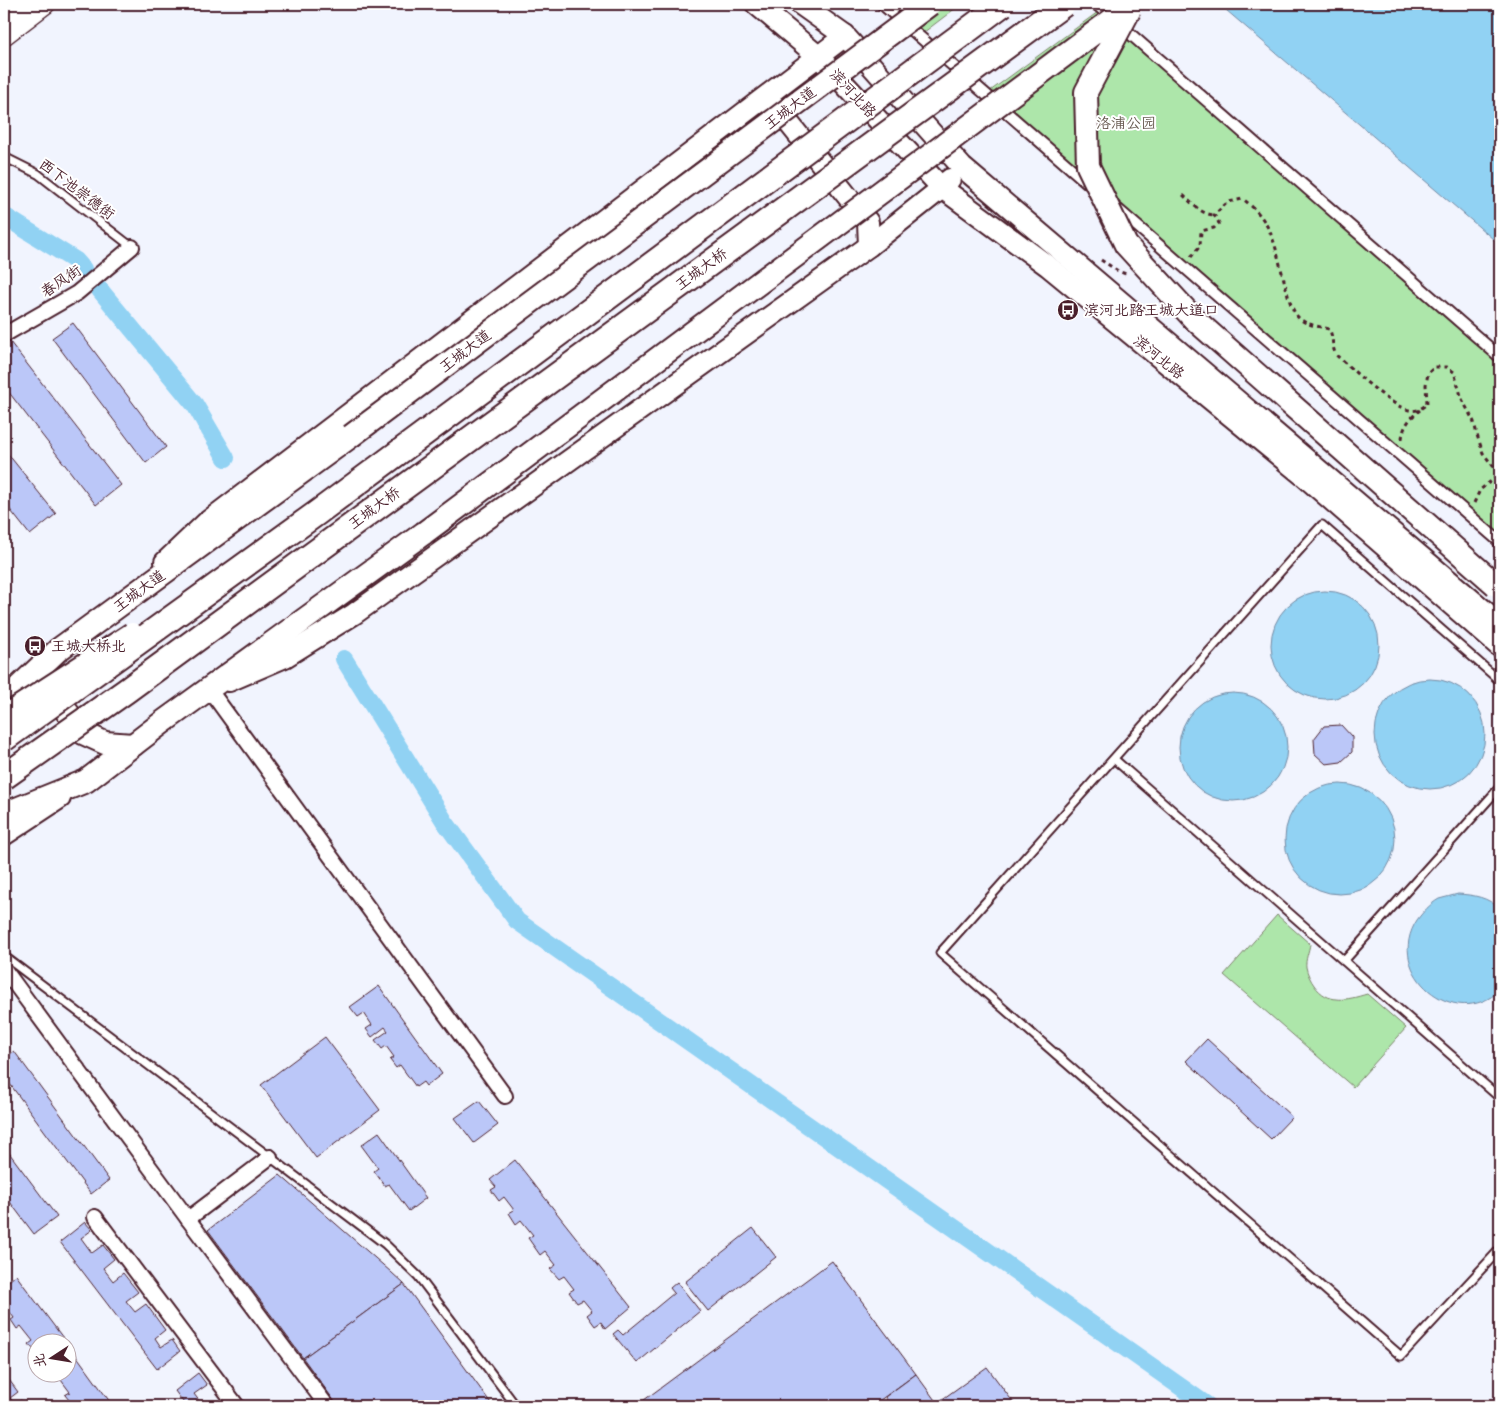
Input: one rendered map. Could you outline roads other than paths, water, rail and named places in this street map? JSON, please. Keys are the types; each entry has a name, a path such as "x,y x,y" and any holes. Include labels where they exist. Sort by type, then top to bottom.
{"highway":[{"name":"王城大桥","path":"317,513 1003,4"},
{"name":"王城大桥","path":"126,690 1064,4"},
{"path":"4,739 317,513"},
{"path":"4,777 126,690"}],"main road":[{"name":"滨河北路","path":"756,4 818,56 942,188 1048,266 1282,458 1500,647"},
{"name":"滨河北路","path":"800,4 845,36 962,167 1500,624"},
{"name":"王城大道","path":"6,699 58,650 352,436 930,4"},
{"path":"4,835 86,781 424,533 1134,4"},
{"path":"1134,4 1086,92 1088,166 1126,245 1194,319 1498,587"},
{"path":"120,605 207,522 845,36"},
{"path":"760,100 776,107 868,222 869,246"},
{"path":"209,689 285,657 354,614 869,246 942,188 962,167"},
{"path":"4,717 317,513"},
{"path":"58,650 54,684 64,708 83,733 105,744 133,745"},
{"path":"4,791 126,690"},
{"path":"4,814 86,781"}],"street":[{"path":"4,18 23,4"},
{"path":"4,36 46,4"},
{"path":"882,4 1500,542"},
{"path":"1096,4 1500,357"},
{"name":"春风街","path":"4,335 77,293 132,247"},
{"path":"209,689 504,1096"},
{"path":"4,969 328,1406"},
{"path":"188,1219 270,1157"},
{"path":"95,1217 237,1406"}],"lane":[{"name":"西下池崇德街","path":"4,157 38,174 132,247"},
{"path":"1500,680 1322,525 940,953 1401,1356 1500,1249"},
{"path":"1114,759 1500,1098"},
{"path":"1344,961 1500,787"},
{"path":"4,956 385,1244 418,1276 516,1406"}],"water":[{"path":"1219,4 1500,4 1500,245"},
{"path":"1325,591 1346,595 1363,607 1375,624 1379,645 1375,666 1363,683 1346,695 1325,699 1304,695 1287,683 1275,666 1271,645 1275,624 1287,607 1304,595"},
{"path":"1430,679 1451,683 1469,695 1481,713 1485,734 1481,755 1469,773 1451,785 1430,789 1409,785 1391,773 1379,755 1375,734 1379,713 1391,695 1409,683"},
{"path":"1233,693 1254,697 1271,709 1283,726 1287,747 1283,768 1271,785 1254,797 1233,801 1212,797 1195,785 1183,768 1179,747 1183,726 1195,709 1212,697"},
{"path":"1340,784 1361,788 1379,800 1391,818 1395,839 1391,860 1379,878 1361,890 1340,894 1319,890 1301,878 1289,860 1285,839 1289,818 1301,800 1319,788"},
{"path":"1458,894 1480,897 1500,909 1500,990 1482,1001 1463,1005 1445,1000 1429,991 1416,976 1409,959 1409,940 1417,920 1427,908 1439,899"}],"waterway":[{"path":"4,216 76,261 83,269"},
{"path":"100,290 195,405 226,458"},
{"path":"344,659 445,822 517,921 1208,1406"}],"place":[{"name":"滨河北路王城大道口","path":"1068,310"},
{"name":"王城大桥北","path":"35,646"}],"park label":[{"name":"洛浦公园","path":"1126,123"}]}
